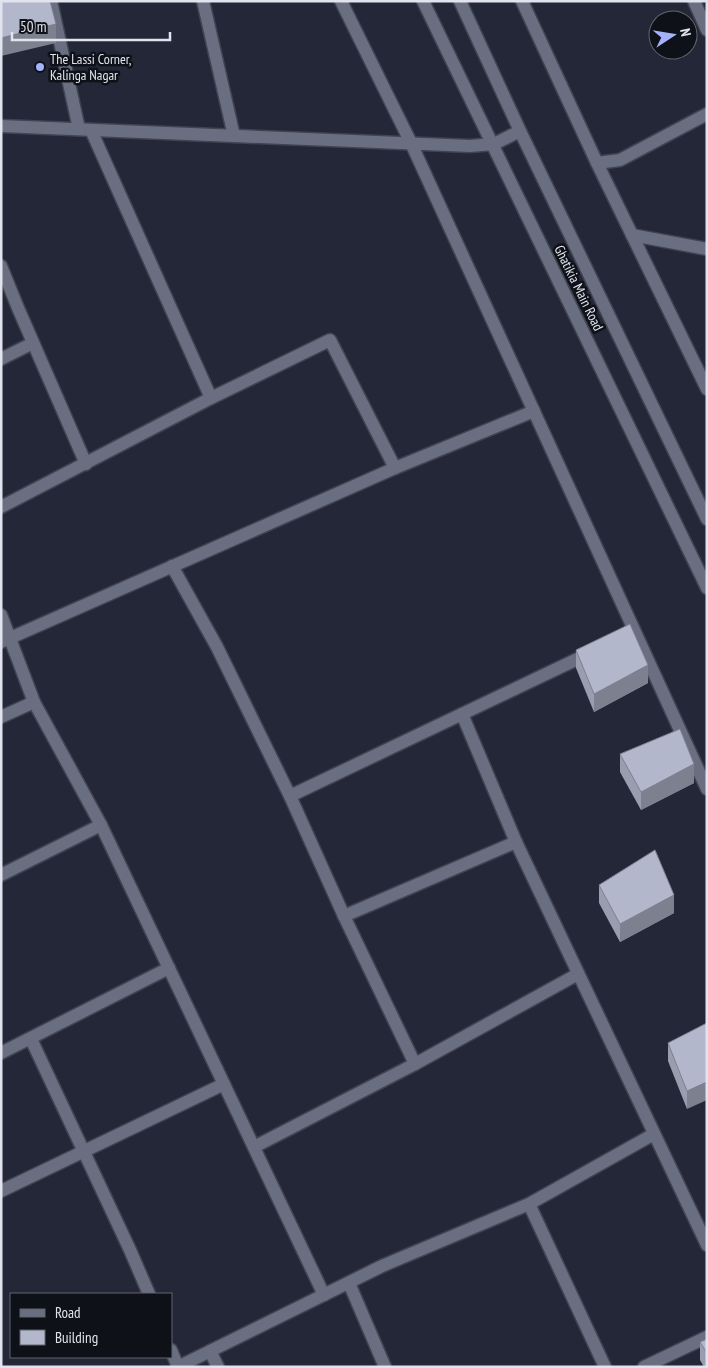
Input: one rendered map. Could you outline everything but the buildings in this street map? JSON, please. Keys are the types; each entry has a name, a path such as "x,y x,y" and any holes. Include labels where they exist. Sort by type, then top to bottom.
{"street":[{"path":"51,1 85,130 211,398"},
{"path":"203,1 234,136"},
{"path":"341,1 411,143 534,411 630,634 707,789"},
{"name":"Ghatikia Main Road","path":"424,1 707,588"},
{"name":"Ghatikia Main Road","path":"460,1 707,519"},
{"path":"522,1 596,163 707,389"},
{"path":"694,1 707,30"},
{"path":"596,163 620,160 707,114"},
{"path":"1,126 470,146 494,144 520,130"},
{"path":"632,235 707,249"},
{"path":"1,266 86,464"},
{"path":"1,507 211,398 330,340 395,468"},
{"path":"1,359 33,342"},
{"path":"5,640 395,468 534,411"},
{"path":"172,566 217,647 290,796 344,916 415,1064"},
{"path":"1,615 5,640 34,702 102,825 324,1295"},
{"path":"290,796 600,648"},
{"path":"1,717 34,702"},
{"path":"462,714 516,842 707,1245"},
{"path":"1,875 102,825"},
{"path":"344,916 516,842"},
{"path":"1,1053 169,968"},
{"path":"254,1147 415,1064 578,974"},
{"path":"31,1039 130,1250 148,1293"},
{"path":"1,1191 224,1084"},
{"path":"172,1352 178,1367 382,1266 529,1204 654,1134"},
{"path":"529,1204 605,1367"},
{"path":"349,1282 386,1367"},
{"path":"644,1367 707,1337"},
{"path":"210,1351 218,1367"}],"place":[{"name":"The Lassi Corner, Kalinga Nagar","path":"40,67"}]}
